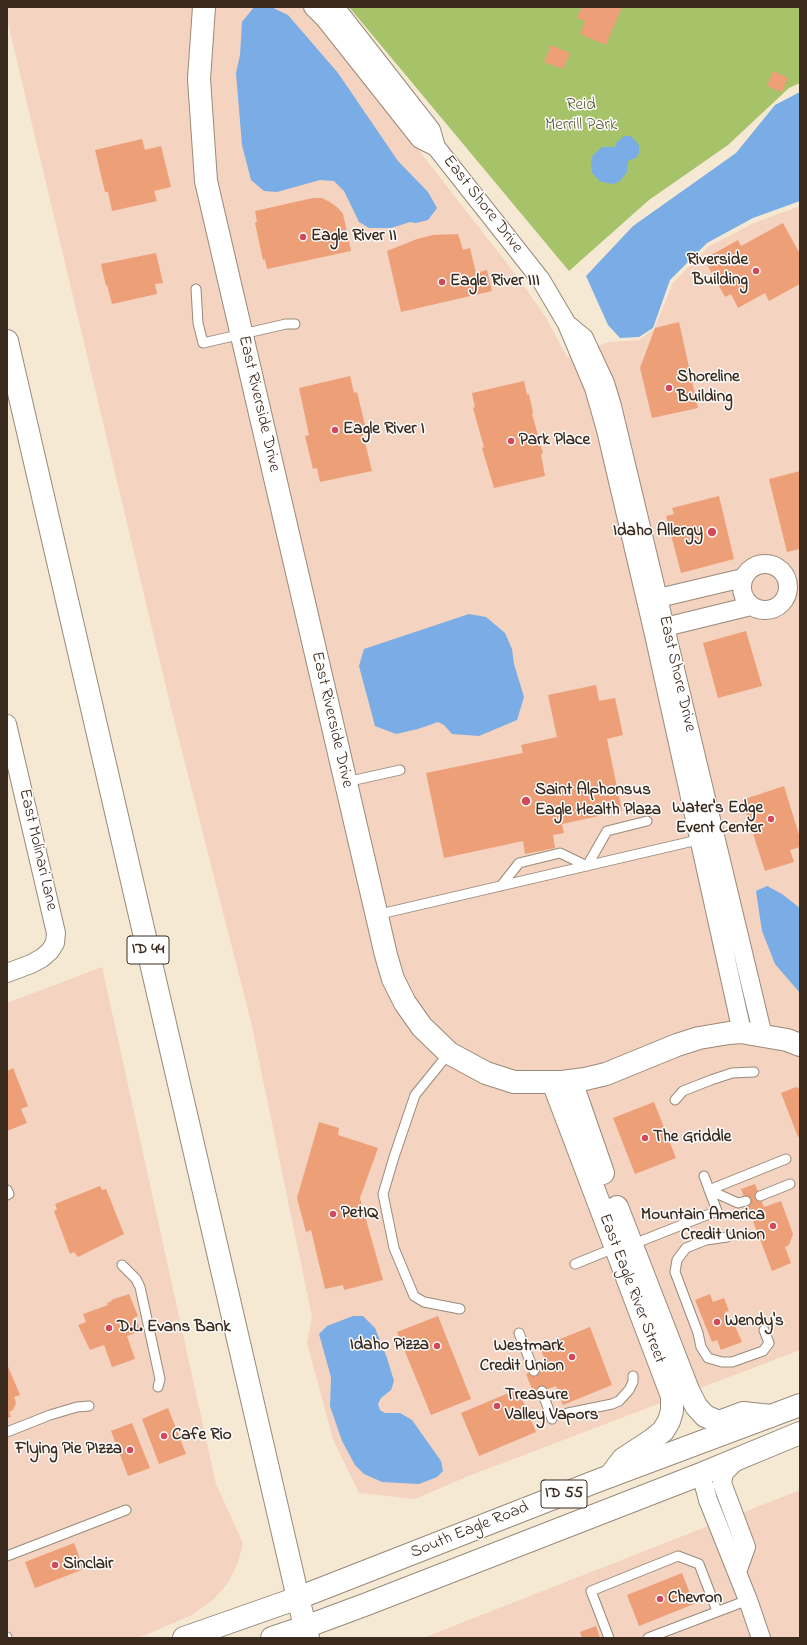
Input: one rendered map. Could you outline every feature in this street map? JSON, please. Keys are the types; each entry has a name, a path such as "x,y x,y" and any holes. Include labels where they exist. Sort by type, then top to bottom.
{"main road":[{"name":"East Riverside Drive","path":"204,7 199,79 206,181 376,915 393,979 405,1003 422,1027 449,1053 486,1073 514,1082 585,1080 606,1074 677,1045 699,1038 752,1034 800,1045"},
{"name":"ID 44","path":"7,341 306,1633"},
{"name":"East Eagle River Street","path":"562,1081 623,1246 672,1396 672,1411 669,1421 663,1431 623,1459 610,1476"},
{"name":"East Eagle River Street","path":"623,1246 688,1390 696,1406 705,1416 718,1422 743,1413 776,1414"},
{"name":"South Eagle Road","path":"184,1638 298,1598 610,1476 800,1405"},
{"path":"701,1474 710,1457 743,1443 776,1414"},
{"name":"South Eagle Road","path":"272,1638 306,1633 367,1604 701,1474 800,1433"}],"street":[{"name":"East Shore Drive","path":"313,7 326,19 420,139 436,147"},
{"name":"East Shore Drive","path":"335,7 431,130 436,147 541,280 567,324 584,338 604,383 612,406 652,600 752,1034"},
{"path":"659,629 751,606 764,610 771,609 778,606 787,595 794,581 773,564 758,564 752,567 743,578 741,586 742,593 751,606"},
{"path":"652,600 743,578"},
{"name":"East Molinari Lane","path":"7,724 11,762 56,933 55,944 50,951 31,964 7,973"},
{"path":"737,1572 746,1547 722,1483 724,1473 738,1459"},
{"path":"701,1474 708,1500 748,1600 761,1638"}],"lane":[{"path":"196,289 198,323 203,343 286,324 295,324"},
{"path":"346,782 400,770"},
{"path":"588,866 607,831 647,820"},
{"path":"376,915 707,838"},
{"path":"501,886 518,863 560,853 588,866"},
{"path":"449,1053 416,1095 394,1157 383,1194 394,1248 414,1296 424,1302 460,1309"},
{"path":"675,1100 683,1091 732,1073 754,1072"},
{"path":"709,1190 786,1159"},
{"path":"575,1264 717,1211 704,1176"},
{"path":"760,1196 790,1184"},
{"path":"7,1190 9,1194 7,1195"},
{"path":"709,1190 738,1203 746,1200"},
{"path":"727,1237 706,1240 686,1248 677,1260 675,1272 698,1333 701,1347 708,1358 722,1362 732,1362 762,1351 769,1343 764,1330"},
{"path":"122,1265 136,1279 140,1288 160,1379 158,1387"},
{"path":"519,1333 534,1372"},
{"path":"568,1413 612,1404 619,1401 629,1390 633,1382 633,1376"},
{"path":"542,1391 552,1419"},
{"path":"7,1432 76,1407 89,1406"},
{"path":"7,1556 126,1510"},
{"path":"609,1638 591,1591 678,1556 699,1564 716,1611"},
{"path":"648,1638 748,1600"}],"shaded area":[{"path":"7,7 304,7 318,21 516,275 545,316 567,357 609,342 639,340 654,329 673,283 708,247 754,223 800,206 800,1350 466,1477 415,1499 359,1493 333,1439 307,1343 312,1317 251,1022 172,712 7,19"},
{"path":"102,967 216,1484 243,1543 238,1563 228,1583 212,1601 190,1616 138,1638 7,1638 7,1003"},
{"path":"800,1490 800,1638 423,1638"}],"green space":[{"name":"Reid Merrill Park","path":"349,7 800,7 800,83 789,88 728,145 649,200 569,271"}],"water":[{"path":"254,7 271,7 288,15 338,73 398,161 428,192 437,208 428,220 416,223 410,222 391,228 369,228 359,222 344,191 334,181 320,180 277,192 264,191 251,180 242,145 236,73 240,55 242,22"},
{"path":"800,92 800,201 753,218 707,243 670,280 653,328 639,337 620,338 608,325 586,276 633,226 736,153 775,105"},
{"path":"624,136 630,136 636,141 639,146 639,153 636,158 628,161 627,172 620,181 614,184 601,182 592,173 591,161 593,155 602,147 615,147 616,143"},
{"path":"469,614 486,617 505,633 512,649 514,664 524,697 517,720 479,736 452,734 444,725 438,722 418,729 396,734 375,726 359,666 364,649"},
{"path":"767,886 782,894 800,908 800,993 775,964 762,931 756,891"},
{"path":"353,1316 363,1316 375,1328 394,1381 391,1390 381,1398 378,1404 380,1410 385,1413 400,1413 412,1420 441,1461 443,1471 437,1477 419,1484 382,1482 364,1474 355,1465 342,1441 330,1406 331,1377 319,1334 327,1326"}],"building":[{"path":"582,7 622,7 606,45 580,34 585,21 577,18"},
{"path":"551,45 570,53 563,69 544,62"},
{"path":"773,71 788,78 782,92 767,86"},
{"path":"142,139 145,150 161,146 171,187 154,191 157,201 112,211 108,192 105,192 95,150"},
{"name":"Eagle River II","path":"313,198 322,198 330,202 343,214 351,251 267,269 265,259 263,260 255,223 257,222 255,211"},
{"name":"Riverside Building","path":"783,223 800,254 800,284 769,301 765,293 738,308 731,294 725,297 704,259 738,240 741,246"},
{"name":"Eagle River III","path":"458,234 463,250 470,248 476,273 487,270 492,291 401,312 387,251 417,239 433,235"},
{"path":"156,253 163,283 155,284 157,294 112,304 101,264"},
{"name":"Shoreline Building","path":"679,322 698,408 652,418 640,368 655,328"},
{"name":"Eagle River I","path":"350,376 354,393 357,392 365,425 361,426 372,471 320,482 317,468 313,469 305,436 309,435 299,388"},
{"name":"Park Place","path":"524,381 527,395 529,394 532,414 543,453 541,454 545,476 494,488 482,448 484,447 473,408 475,407 472,393"},
{"path":"800,471 800,549 787,552 769,479"},
{"path":"719,496 734,559 681,573 666,516 674,514 672,508"},
{"path":"746,631 762,686 718,698 703,643"},
{"path":"596,685 599,701 615,698 623,735 607,739 622,811 562,824 564,833 553,835 555,848 525,854 523,841 444,858 426,773 523,753 521,745 557,737 548,695"},
{"name":"Water's Edge Event Center","path":"784,786 800,838 800,847 790,850 794,862 765,871 742,800"},
{"path":"13,1068 28,1106 21,1109 27,1123 7,1131 7,1071"},
{"path":"796,1087 800,1089 800,1136 798,1137 781,1093"},
{"name":"The Griddle","path":"654,1102 676,1158 635,1174 613,1118"},
{"name":"PetIQ","path":"319,1122 339,1128 338,1135 378,1148 360,1198 383,1280 344,1290 343,1285 325,1289 311,1230 306,1232 297,1198"},
{"name":"Mountain America Credit Union","path":"755,1184 764,1207 781,1201 793,1234 789,1245 785,1247 791,1263 772,1271 741,1189"},
{"path":"100,1186 102,1190 106,1189 124,1234 78,1257 74,1252 70,1254 54,1211 57,1209 55,1204"},
{"name":"D.L. Evans Bank","path":"129,1294 138,1316 135,1317 141,1331 127,1336 135,1359 112,1367 104,1345 90,1350 78,1325 86,1322 83,1314 108,1305 107,1303 112,1301 111,1300"},
{"name":"Wendy's","path":"710,1294 713,1302 724,1298 729,1311 725,1312 730,1323 733,1321 742,1342 721,1350 717,1340 712,1342 695,1300"},
{"path":"438,1316 471,1399 431,1415 397,1332"},
{"name":"Westmark Credit Union","path":"590,1327 612,1385 563,1405 556,1386 534,1394 526,1374 547,1366 540,1347"},
{"path":"7,1364 20,1395 14,1397 16,1403 13,1410 9,1412 11,1417 7,1418"},
{"path":"518,1389 536,1432 479,1456 461,1413"},
{"name":"Cafe Rio","path":"168,1408 186,1454 159,1464 142,1419"},
{"name":"Flying Pie PIzza","path":"132,1423 150,1468 128,1476 111,1431"},
{"name":"Sinclair","path":"74,1543 84,1569 35,1588 25,1562"},
{"name":"Chevron","path":"682,1573 694,1604 639,1626 627,1595"},
{"path":"596,1626 600,1638 582,1638 580,1632"}],"place":[{"name":"Eagle River II","path":"303,237"},
{"name":"Riverside Building","path":"756,271"},
{"name":"Eagle River III","path":"442,282"},
{"name":"Shoreline Building","path":"669,388"},
{"name":"Eagle River I","path":"335,430"},
{"name":"Park Place","path":"511,441"},
{"name":"Idaho Allergy","path":"712,532"},
{"name":"Saint Alphonsus Eagle Health Plaza","path":"526,801"},
{"name":"Water's Edge Event Center","path":"771,819"},
{"name":"The Griddle","path":"645,1138"},
{"name":"PetIQ","path":"333,1214"},
{"name":"Mountain America Credit Union","path":"773,1226"},
{"name":"Wendy's","path":"717,1322"},
{"name":"D.L. Evans Bank","path":"109,1328"},
{"name":"Idaho Pizza","path":"437,1346"},
{"name":"Westmark Credit Union","path":"572,1357"},
{"name":"Treasure Valley Vapors","path":"497,1406"},
{"name":"Cafe Rio","path":"164,1436"},
{"name":"Flying Pie PIzza","path":"130,1450"},
{"name":"Sinclair","path":"55,1565"},
{"name":"Chevron","path":"660,1599"}]}
